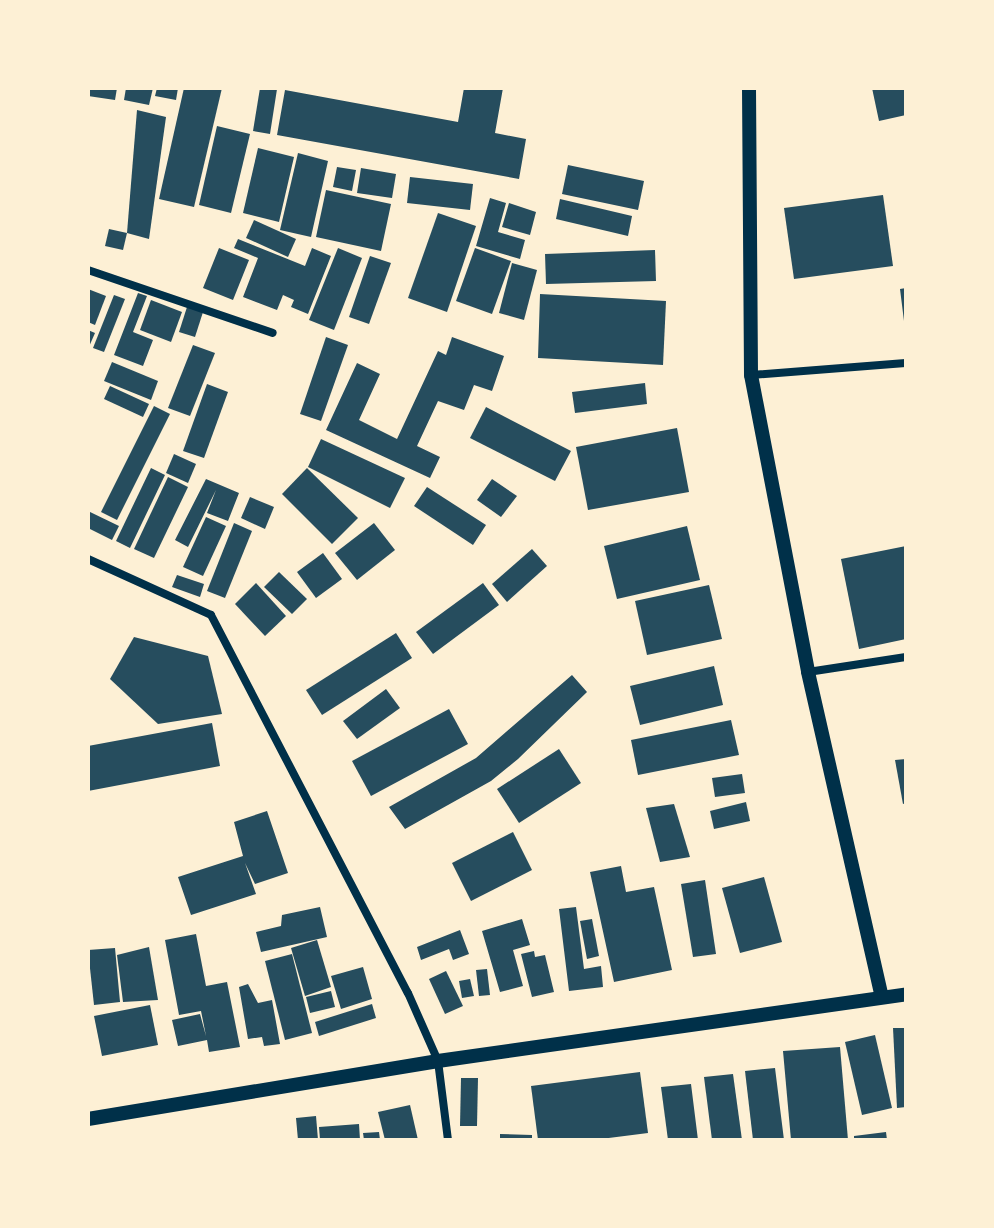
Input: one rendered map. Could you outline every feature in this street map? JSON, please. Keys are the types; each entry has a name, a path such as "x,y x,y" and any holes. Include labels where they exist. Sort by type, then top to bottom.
{"street":[{"path":"749,88 751,375 808,672 882,997"},
{"path":"88,270 273,333"},
{"path":"751,375 906,363"},
{"path":"88,559 211,615 408,993 438,1061 448,1140"},
{"path":"808,672 906,657"},
{"path":"88,1119 438,1061 906,994"}],"building":[{"path":"88,88 117,88 115,100 88,96"},
{"path":"126,88 153,88 149,105 124,100"},
{"path":"157,88 178,88 176,100 155,96"},
{"path":"184,88 222,88 194,207 159,199"},
{"path":"260,88 277,89 270,134 253,131"},
{"path":"464,88 503,88 495,133 526,139 519,179 277,135 285,90 458,122"},
{"path":"872,88 906,88 906,115 879,121"},
{"path":"137,110 166,117 149,239 127,233"},
{"path":"217,126 250,134 231,213 199,205"},
{"path":"258,148 294,157 279,222 243,213"},
{"path":"298,153 328,161 311,237 280,230"},
{"path":"568,165 644,181 638,210 562,194"},
{"path":"337,167 356,170 352,191 333,187"},
{"path":"361,168 396,174 392,198 357,193"},
{"path":"410,177 473,184 470,210 407,203"},
{"path":"326,190 391,204 381,251 316,237"},
{"path":"883,195 893,266 794,279 784,208"},
{"path":"490,198 506,203 498,232 525,240 520,259 476,246"},
{"path":"560,199 632,216 628,236 556,219"},
{"path":"509,203 536,212 530,235 502,227"},
{"path":"438,213 476,226 447,312 408,298"},
{"path":"254,220 296,239 288,257 246,238"},
{"path":"109,229 127,233 123,250 105,246"},
{"path":"238,239 305,266 312,248 331,256 308,314 291,307 294,300 283,295 277,310 243,297 258,258 234,248"},
{"path":"219,248 249,260 233,300 203,288"},
{"path":"338,248 362,258 334,330 309,320"},
{"path":"475,248 511,261 492,314 456,301"},
{"path":"655,250 656,281 546,284 545,254"},
{"path":"370,256 391,263 369,324 349,317"},
{"path":"512,263 537,270 524,320 499,313"},
{"path":"906,288 906,321 904,321 900,289"},
{"path":"88,289 106,296 95,325 88,322"},
{"path":"138,293 147,296 133,332 153,340 143,366 114,355"},
{"path":"540,294 666,301 663,365 538,358"},
{"path":"114,295 125,299 104,352 93,348"},
{"path":"151,300 182,312 171,342 140,330"},
{"path":"187,307 203,312 195,337 179,332"},
{"path":"88,330 95,333 88,349"},
{"path":"326,337 348,345 321,421 300,414"},
{"path":"452,337 504,356 492,391 474,385 464,410 438,401 417,446 440,457 430,478 326,430 357,363 380,374 359,420 397,439 438,351 446,355"},
{"path":"193,345 215,353 190,416 168,408"},
{"path":"112,362 158,381 151,400 104,381"},
{"path":"645,383 647,404 575,413 572,392"},
{"path":"207,384 228,392 204,458 183,451"},
{"path":"110,386 149,404 143,417 104,399"},
{"path":"154,406 170,414 117,520 101,512"},
{"path":"486,407 571,451 555,481 470,438"},
{"path":"677,428 689,492 588,510 576,447"},
{"path":"321,439 405,478 390,508 308,467"},
{"path":"174,454 196,464 188,483 166,473"},
{"path":"151,468 165,475 130,548 116,541"},
{"path":"307,468 358,518 332,544 282,494"},
{"path":"168,477 188,487 154,558 134,549"},
{"path":"206,479 239,493 228,521 207,513 216,490 188,547 175,540"},
{"path":"492,479 517,496 501,517 477,500"},
{"path":"427,487 486,525 473,545 414,506"},
{"path":"250,497 274,507 265,529 241,518"},
{"path":"88,511 119,526 112,540 88,528"},
{"path":"206,517 226,526 203,576 183,567"},
{"path":"234,523 252,531 225,598 207,591"},
{"path":"374,523 395,550 357,580 335,553"},
{"path":"687,526 700,580 617,599 604,546"},
{"path":"906,546 906,639 859,649 841,559"},
{"path":"532,549 547,566 507,602 492,584"},
{"path":"323,553 342,579 316,598 297,572"},
{"path":"279,572 307,599 292,614 264,587"},
{"path":"177,575 204,584 200,597 172,587"},
{"path":"256,583 286,616 265,636 235,604"},
{"path":"483,583 499,605 433,654 416,632"},
{"path":"709,585 722,639 647,655 635,601"},
{"path":"396,633 412,658 322,715 306,690"},
{"path":"134,637 208,656 222,714 158,724 110,679"},
{"path":"714,666 723,705 640,725 630,686"},
{"path":"572,675 587,692 518,759 491,781 405,829 389,807 476,758"},
{"path":"386,689 400,708 357,739 343,721"},
{"path":"449,709 468,744 371,796 352,761"},
{"path":"731,720 739,755 638,775 631,740"},
{"path":"212,723 220,766 88,791 88,746"},
{"path":"559,749 581,783 519,823 497,789"},
{"path":"906,759 906,803 903,804 895,760"},
{"path":"742,774 745,793 715,797 712,778"},
{"path":"746,802 750,821 714,829 710,811"},
{"path":"674,804 690,857 660,862 646,808"},
{"path":"267,811 288,873 255,884 245,863 256,894 191,915 178,877 243,856 234,822"},
{"path":"513,832 532,870 471,901 452,863"},
{"path":"621,866 626,892 654,887 672,970 614,982 590,872"},
{"path":"764,877 782,942 740,953 722,888"},
{"path":"705,880 716,954 693,957 681,884"},
{"path":"320,907 327,937 261,952 256,932 281,926 282,915"},
{"path":"576,907 584,969 601,966 603,987 569,991 559,909"},
{"path":"522,919 530,945 513,950 523,986 500,992 482,931"},
{"path":"592,919 599,956 587,959 580,921"},
{"path":"460,930 469,954 453,960 449,949 421,960 417,947"},
{"path":"196,934 206,986 227,982 240,1047 209,1052 207,1040 178,1046 172,1020 200,1014 206,1036 201,1011 179,1015 165,940"},
{"path":"317,940 331,987 305,996 291,948"},
{"path":"149,947 158,1000 123,1002 117,955"},
{"path":"115,948 120,1002 94,1005 88,950"},
{"path":"534,951 535,957 545,955 554,992 532,997 521,954"},
{"path":"292,954 312,1033 285,1040 265,961"},
{"path":"363,967 372,999 341,1009 331,976"},
{"path":"487,969 490,995 479,996 476,970"},
{"path":"446,971 463,1006 445,1014 429,979"},
{"path":"470,979 474,996 462,998 459,981"},
{"path":"248,984 258,1003 272,1000 280,1044 264,1046 262,1037 248,1039 239,987"},
{"path":"331,991 335,1007 310,1013 306,997"},
{"path":"372,1004 376,1018 319,1036 315,1022"},
{"path":"150,1005 158,1045 102,1056 94,1016"},
{"path":"893,1028 906,1028 906,1107 897,1108"},
{"path":"875,1035 892,1108 862,1115 845,1042"},
{"path":"840,1047 848,1140 791,1140 783,1051"},
{"path":"775,1068 784,1140 753,1140 745,1071"},
{"path":"640,1072 648,1133 593,1140 538,1140 531,1086"},
{"path":"733,1074 742,1140 712,1140 704,1077"},
{"path":"461,1078 478,1078 477,1126 460,1126"},
{"path":"691,1084 698,1140 668,1140 661,1087"},
{"path":"410,1105 418,1140 385,1140 378,1112"},
{"path":"316,1116 318,1140 298,1140 296,1118"},
{"path":"359,1124 360,1140 320,1140 319,1127"},
{"path":"379,1132 380,1140 364,1140 363,1133"},
{"path":"886,1132 887,1140 854,1140 854,1136"},
{"path":"500,1134 532,1135 532,1140 500,1140"}]}
